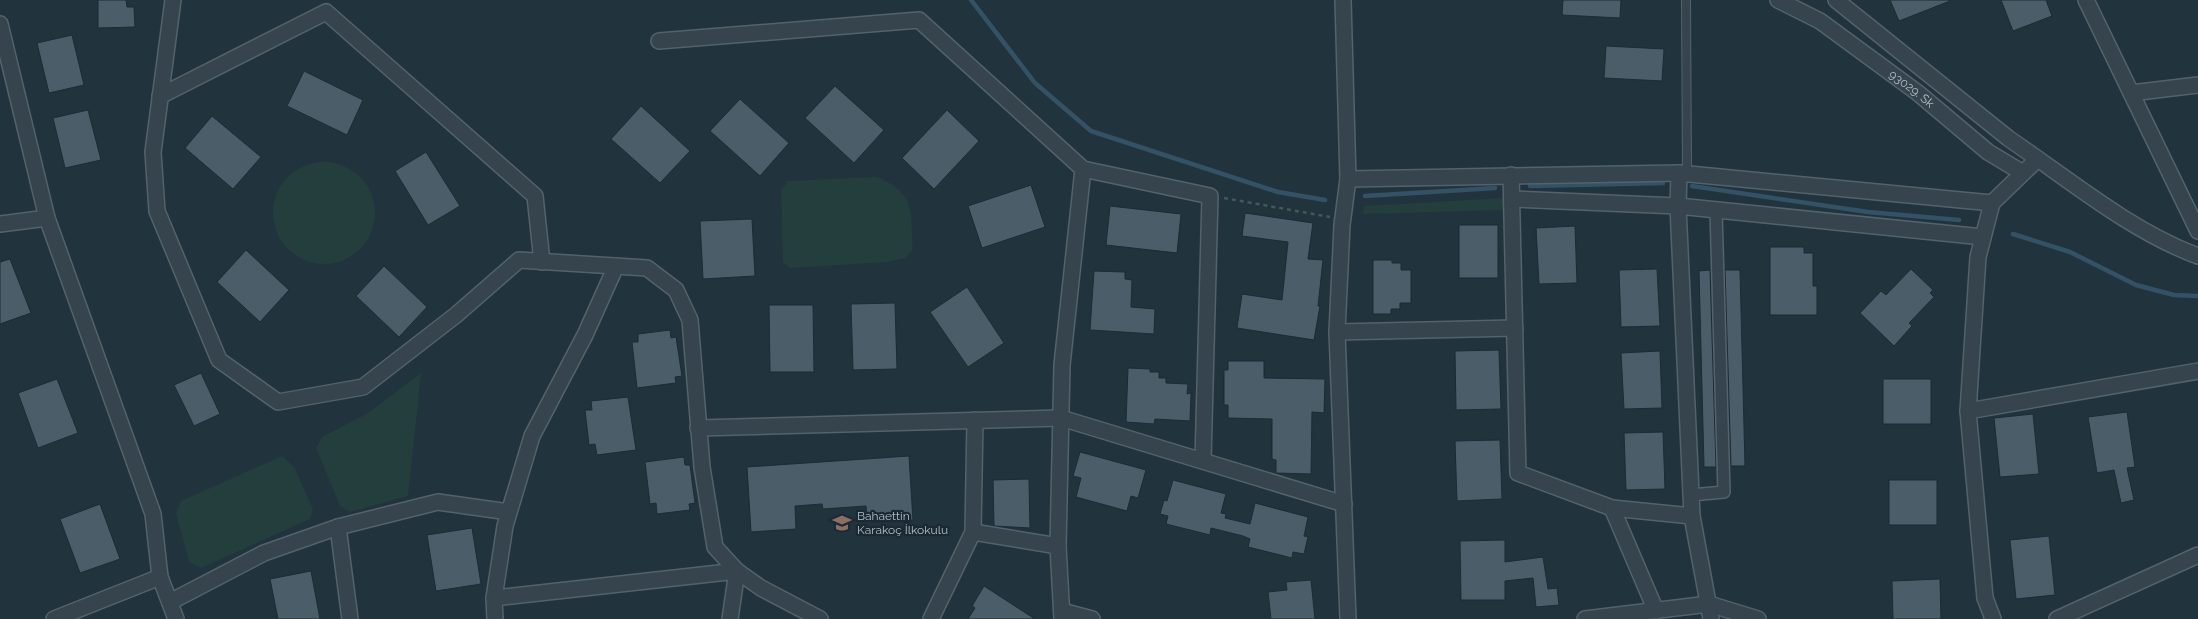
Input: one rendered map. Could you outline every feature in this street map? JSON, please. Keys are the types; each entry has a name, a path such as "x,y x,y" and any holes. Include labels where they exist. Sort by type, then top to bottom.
{"street":[{"path":"173,0 154,152 157,211 219,360 278,402 363,387 456,315 519,260 647,268 676,290 690,320 702,466 716,547 737,571 760,588 820,619"},
{"path":"1343,0 1348,179 1343,219 1337,332 1348,619"},
{"name":"93029. Sk","path":"1778,0 1807,7 1820,21 1918,94 1988,152 2023,173"},
{"name":"93029. Sk","path":"1836,0 2008,138 2084,192 2173,247 2198,256"},
{"path":"2086,0 2198,231"},
{"path":"160,96 326,12 535,196 542,262"},
{"path":"659,42 919,20 1083,169 1210,196 1203,461"},
{"path":"0,24 48,218 153,514 160,577 176,619"},
{"path":"1918,94 1932,77"},
{"path":"2131,93 2198,85"},
{"path":"1993,619 1985,598 1968,410 1978,257 1992,203 2038,159"},
{"path":"1083,169 1064,337 1058,546 1062,615 1092,619"},
{"path":"1348,179 1683,173 1992,203"},
{"path":"1683,173 1678,206 1692,516 1710,612"},
{"path":"1511,175 1518,473 1612,508 1692,516"},
{"path":"1513,199 1678,206 1983,237"},
{"path":"1691,496 1724,492 1716,210"},
{"path":"0,224 48,218"},
{"path":"495,619 494,598 505,526 532,436 585,335 616,266"},
{"path":"1337,332 1515,328"},
{"path":"1968,410 2198,371"},
{"path":"698,428 1061,418 1344,504"},
{"path":"931,619 973,532 975,420"},
{"path":"170,602 264,553 338,527 438,502 509,512"},
{"path":"1612,508 1656,611"},
{"path":"338,527 350,619"},
{"path":"973,532 1058,546"},
{"path":"2057,619 2198,555"},
{"path":"494,598 737,571"},
{"path":"730,619 737,571"},
{"path":"54,619 160,577"},
{"path":"1585,619 1656,611 1710,612 1758,619"}],"lane":[{"path":"1683,173 1686,0"}],"path":[{"path":"1210,196 1343,219"}],"green space":[{"path":"324,162 343,166 360,177 371,194 375,213 371,232 360,249 343,260 324,264 305,260 288,249 277,232 273,213 277,194 288,177 305,166"},
{"path":"877,177 899,190 909,205 913,249 906,258 887,262 790,268 783,262 781,190 788,181"},
{"path":"1503,198 1503,210 1363,214 1364,206"},
{"path":"421,373 408,496 350,512 340,506 316,448 322,437 368,413"},
{"path":"282,456 294,467 313,509 310,519 201,568 189,562 176,513 181,501"}],"building":[{"path":"98,0 126,0 127,7 134,7 135,27 98,28"},
{"path":"1563,0 1621,0 1620,18 1562,15"},
{"path":"1890,0 1949,0 1950,1 1899,21"},
{"path":"2001,0 2046,0 2052,16 2013,31"},
{"path":"72,35 84,85 49,93 37,43"},
{"path":"1606,46 1664,49 1662,81 1604,78"},
{"path":"304,71 363,100 347,135 287,106"},
{"path":"835,86 884,130 854,163 805,118"},
{"path":"740,99 789,143 760,176 710,131"},
{"path":"641,106 690,151 660,183 611,139"},
{"path":"88,110 101,160 65,168 53,118"},
{"path":"947,110 979,141 934,189 902,158"},
{"path":"212,116 261,157 233,189 185,148"},
{"path":"426,152 460,206 428,225 395,171"},
{"path":"1031,185 1045,227 982,248 968,206"},
{"path":"1110,206 1181,214 1177,253 1106,245"},
{"path":"1245,213 1313,223 1308,259 1323,260 1318,306 1320,306 1314,340 1237,328 1242,294 1282,300 1288,242 1242,236"},
{"path":"752,219 755,276 703,279 700,221"},
{"path":"1459,225 1498,225 1498,278 1459,278"},
{"path":"1575,226 1577,283 1539,284 1536,228"},
{"path":"1770,247 1804,247 1804,253 1813,253 1813,286 1817,286 1817,315 1770,315"},
{"path":"246,250 289,290 260,322 217,282"},
{"path":"10,259 31,313 0,324 0,262"},
{"path":"1373,260 1392,260 1392,263 1401,263 1401,270 1411,270 1411,303 1400,303 1400,309 1391,309 1391,314 1373,314"},
{"path":"384,266 427,307 399,337 356,296"},
{"path":"1657,269 1660,326 1621,327 1619,270"},
{"path":"1911,269 1933,290 1930,293 1934,297 1909,323 1912,326 1894,346 1860,313 1881,291 1886,295"},
{"path":"1710,270 1716,467 1704,467 1699,271"},
{"path":"1725,270 1740,270 1745,466 1731,466"},
{"path":"1094,271 1125,272 1125,279 1132,280 1131,307 1155,309 1154,334 1090,330"},
{"path":"967,287 1004,343 968,367 930,312"},
{"path":"895,303 897,369 853,370 851,304"},
{"path":"769,305 813,305 814,372 770,372"},
{"path":"670,330 671,338 676,337 682,376 675,377 676,383 637,388 632,342 638,342 638,334"},
{"path":"1499,350 1501,409 1456,410 1455,351"},
{"path":"1660,351 1662,408 1624,409 1621,353"},
{"path":"1228,361 1264,361 1264,378 1325,379 1324,413 1312,412 1311,474 1276,473 1276,460 1272,459 1272,419 1228,418 1228,405 1224,405 1224,370 1228,370"},
{"path":"1128,368 1150,369 1150,372 1159,372 1159,378 1166,378 1166,383 1188,384 1187,394 1191,393 1190,421 1155,419 1154,424 1126,422"},
{"path":"201,373 220,414 194,426 174,385"},
{"path":"57,379 78,433 38,448 18,393"},
{"path":"1883,379 1931,379 1931,424 1883,424"},
{"path":"628,397 636,450 597,455 595,444 589,445 585,410 592,410 591,401"},
{"path":"2127,412 2135,467 2127,468 2134,500 2121,503 2114,470 2097,473 2088,417"},
{"path":"2033,414 2039,474 2000,477 1994,418"},
{"path":"1663,432 1665,489 1626,490 1624,433"},
{"path":"1500,440 1502,499 1457,501 1455,441"},
{"path":"1080,452 1146,470 1138,498 1131,496 1127,511 1076,497 1081,478 1073,476"},
{"path":"909,456 913,520 867,523 866,506 823,509 822,504 795,506 796,529 751,532 747,467"},
{"path":"684,457 685,465 690,465 695,503 689,504 690,510 657,514 656,503 650,504 645,462"},
{"path":"1029,479 1030,528 994,526 993,480"},
{"path":"1173,480 1226,494 1221,513 1226,514 1225,518 1250,524 1255,503 1308,517 1304,536 1308,537 1304,554 1293,552 1292,558 1248,547 1250,539 1243,536 1211,528 1210,535 1166,524 1168,516 1160,514 1164,500 1167,501"},
{"path":"1889,480 1937,480 1937,525 1889,525"},
{"path":"100,504 120,559 80,573 60,519"},
{"path":"472,528 481,584 436,591 427,535"},
{"path":"2049,536 2055,595 2016,599 2010,540"},
{"path":"1505,540 1505,562 1543,557 1548,589 1557,588 1559,605 1536,607 1533,578 1505,581 1505,600 1461,600 1460,541"},
{"path":"311,571 320,619 278,619 270,579"},
{"path":"1940,579 1941,619 1893,619 1892,581"},
{"path":"1311,580 1315,619 1271,619 1268,592 1287,590 1286,582"},
{"path":"984,586 1035,619 968,619 975,608 972,606"}],"waterway":[{"path":"971,0 1035,83 1091,131 1278,192 1325,200"},
{"path":"1530,186 1663,183"},
{"path":"1692,186 1868,212 1959,220"},
{"path":"1365,196 1495,188"},
{"path":"2013,234 2070,252 2136,285 2174,295 2198,296"}],"place":[{"name":"Bahaettin Karakoç İlkokulu","path":"842,523"}]}
